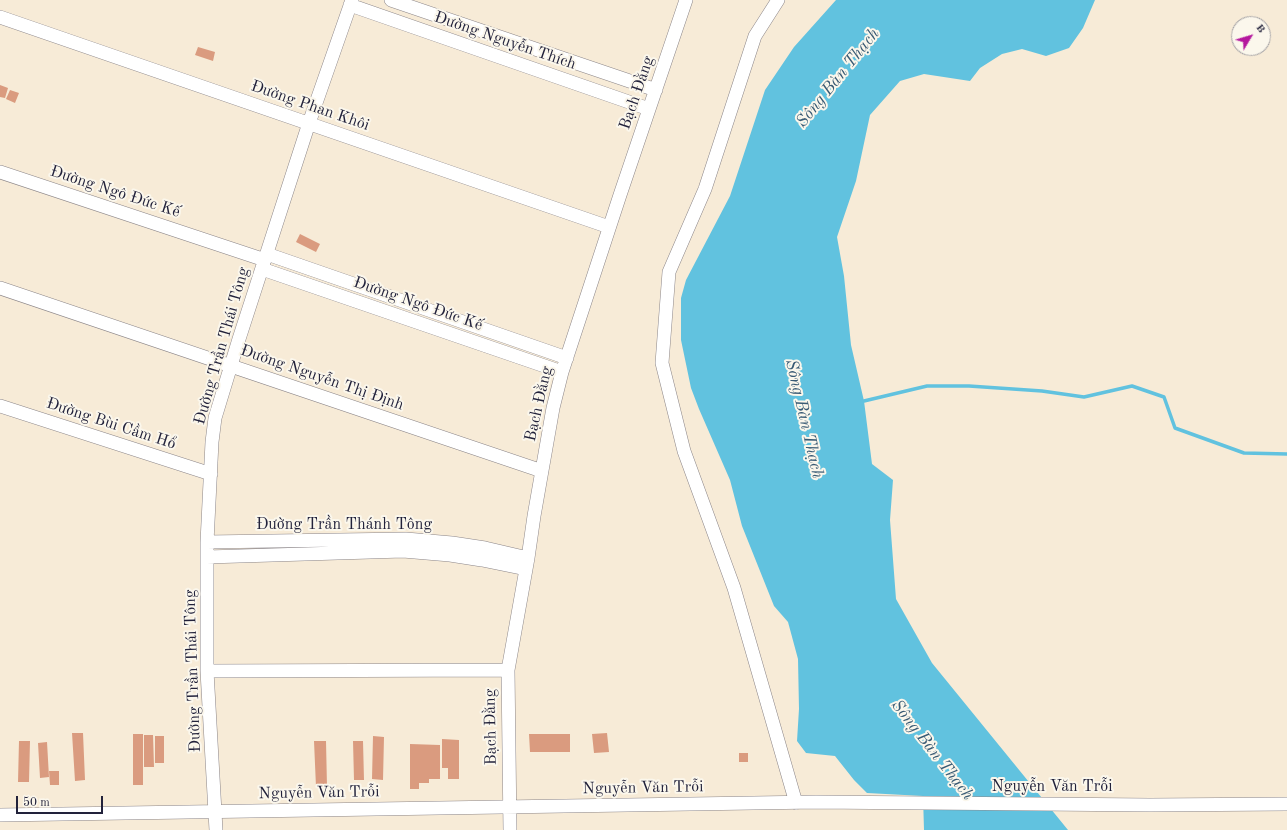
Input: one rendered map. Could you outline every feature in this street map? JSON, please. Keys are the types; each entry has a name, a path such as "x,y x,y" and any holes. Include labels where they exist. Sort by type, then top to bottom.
{"street":[{"name":"Đường Nguyễn Thích","path":"391,0 656,90"},
{"path":"778,0 755,36 705,189 670,272 662,363 684,451 734,588 796,803"},
{"name":"Bạch Đằng","path":"510,830 508,670 553,408 562,372 609,227 686,1"},
{"name":"Đường Nguyễn Thích","path":"351,2 649,109"},
{"name":"Đường Trần Thái Tông","path":"216,830 207,671 207,542 212,442 215,418 309,123 351,2"},
{"name":"Đường Phan Khôi","path":"0,17 609,227"},
{"name":"Đường Ngô Đức Kế","path":"0,172 265,261 567,358"},
{"name":"Đường Ngô Đức Kế","path":"265,261 562,372"},
{"name":"Đường Nguyễn Thị Định","path":"0,288 232,365 542,471"},
{"name":"Đường Bùi Cầm Hổ","path":"0,406 211,474"},
{"name":"Đường Trần Thánh Tông","path":"207,542 406,539 478,547 527,563"},
{"name":"Đường Trần Thánh Tông","path":"207,557 404,551 527,563"},
{"path":"207,671 508,670"},
{"name":"Nguyễn Văn Trỗi","path":"0,815 816,802 1165,805 1287,804"}],"water":[{"name":"Sông Bàn Thạch","path":"836,0 1095,0 1083,28 1069,48 1046,56 1022,49 1002,54 980,68 970,81 924,74 900,81 870,115 856,181 837,237 844,276 851,345 864,401 872,464 893,480 890,520 896,599 932,663 1068,830 924,830 923,796 867,793 854,780 835,756 806,753 797,741 799,709 798,659 788,622 774,606 742,526 730,480 691,388 681,340 681,298 686,280 730,196 765,90 794,47"}],"building":[{"path":"198,47 215,52 213,61 195,55"},
{"path":"0,85 8,88 5,98 0,97"},
{"path":"10,90 19,93 15,103 6,99"},
{"path":"300,234 320,244 316,252 296,242"},
{"path":"72,733 83,733 85,780 75,781"},
{"path":"607,733 609,752 594,753 592,734"},
{"path":"133,734 143,734 143,785 133,785"},
{"path":"529,734 570,734 570,752 530,752"},
{"path":"144,735 153,735 154,767 144,767"},
{"path":"155,736 164,736 164,763 155,763"},
{"path":"373,736 384,737 383,780 372,779"},
{"path":"442,739 459,740 459,779 448,779 448,768 442,768"},
{"path":"19,741 30,741 29,782 18,782"},
{"path":"314,741 326,741 327,787 316,787"},
{"path":"353,741 363,741 364,780 354,780"},
{"path":"47,742 49,777 40,778 38,743"},
{"path":"410,744 440,745 440,779 429,779 429,783 419,783 419,789 410,789"},
{"path":"739,753 748,753 748,762 739,762"},
{"path":"49,771 59,771 59,785 50,785"}],"waterway":[{"path":"864,401 927,386 969,386 1042,391 1084,397 1132,386 1164,397 1175,428 1244,453 1287,454"}]}
